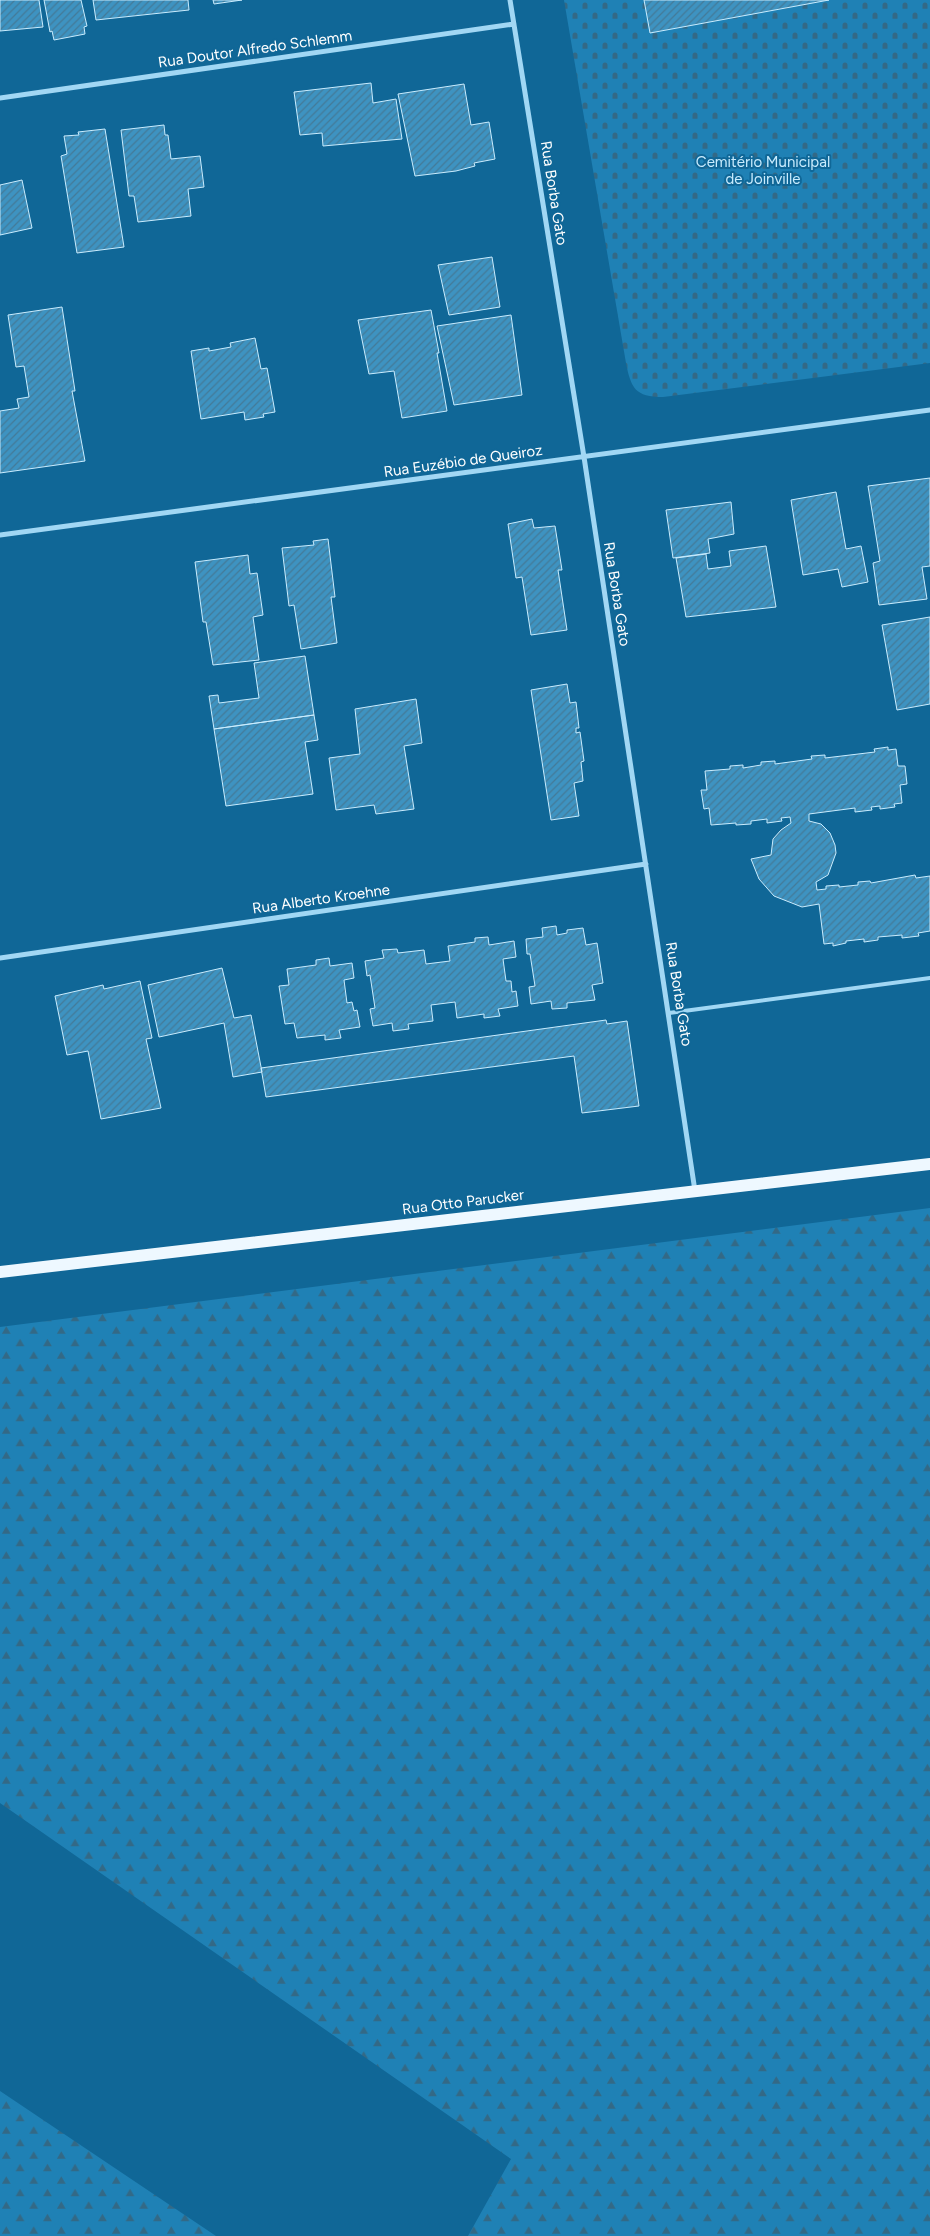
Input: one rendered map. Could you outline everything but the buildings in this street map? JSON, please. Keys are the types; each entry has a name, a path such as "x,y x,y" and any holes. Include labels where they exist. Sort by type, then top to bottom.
{"main road":[{"name":"Rua Otto Parucker","path":"0,1272 930,1164"}],"street":[{"name":"Rua Borba Gato","path":"510,0 584,457 695,1192"},
{"name":"Rua Doutor Alfredo Schlemm","path":"0,98 514,24"},
{"name":"Rua Euzébio de Queiroz","path":"0,535 930,410"},
{"name":"Rua Alberto Kroehne","path":"0,958 646,864"}],"lane":[{"path":"669,1013 930,978"}],"green space":[{"name":"Cemitério Municipal de Joinville","path":"564,0 930,0 930,363 663,397 654,397 640,393 630,379 626,363"},
{"path":"930,1208 930,2236 468,2236 511,2159 0,1803 0,1327"},
{"path":"0,2091 216,2236 0,2236"}]}
